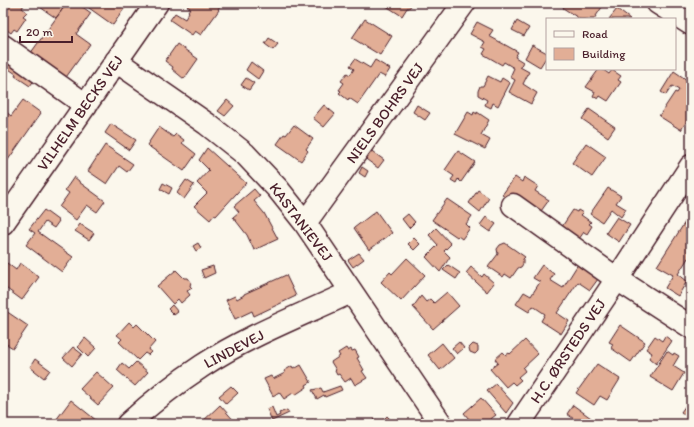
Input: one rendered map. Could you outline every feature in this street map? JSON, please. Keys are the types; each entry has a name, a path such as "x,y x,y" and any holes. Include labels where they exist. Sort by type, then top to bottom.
{"street":[{"name":"VILHELM BECKS VEJ","path":"3,222 157,3"},
{"name":"NIELS BOHRS VEJ","path":"305,223 464,3"},
{"path":"658,3 691,24"},
{"path":"3,46 86,105"},
{"name":"KASTANIEVEJ","path":"116,61 207,124 245,154 278,189 305,223 441,424"},
{"name":"H.C. ØRSTEDS VEJ","path":"519,424 618,279 691,166"},
{"path":"513,205 618,279 691,327"},
{"name":"LINDEVEJ","path":"128,424 157,399 202,366 245,341 351,292"}],"building":[{"path":"3,3 25,3 22,8 27,12 23,16 26,18 17,31 14,29 11,33 3,27"},
{"path":"34,3 67,3 56,18"},
{"path":"67,3 77,3 91,13 76,34 90,44 64,80 30,54"},
{"path":"82,3 128,3 113,25"},
{"path":"189,3 222,3 218,9 219,10 201,35 195,31 192,35 170,20 175,13 185,19 190,8 187,6"},
{"path":"383,3 413,3 409,8 407,8 402,16"},
{"path":"566,3 604,4 595,18 578,18 563,8"},
{"path":"617,9 629,18 610,18"},
{"path":"365,19 392,36 380,55 352,38"},
{"path":"517,21 529,28 524,36 512,30"},
{"path":"477,22 493,30 489,36 518,52 515,57 523,62 520,67 529,72 523,84 537,93 531,104 509,92 515,80 510,77 514,68 504,62 502,65 483,54 486,49 482,47 485,42 470,34"},
{"path":"269,38 278,44 273,50 265,44"},
{"path":"177,44 198,59 184,79 165,61"},
{"path":"532,45 546,52 546,58 540,67 525,58"},
{"path":"3,57 35,79 30,86 15,76 16,74 3,65"},
{"path":"355,59 370,68 375,60 390,69 385,77 379,74 358,104 349,98 348,100 339,93 341,91 339,90 344,83 341,81 347,73 350,75 354,69 350,66"},
{"path":"251,62 263,71 258,79 246,70"},
{"path":"691,68 691,115 681,130 659,116 675,92 677,93 679,90 672,86 666,95 661,92 674,71 687,80 690,75 687,73"},
{"path":"598,70 603,70 609,74 612,70 621,76 618,80 621,82 608,101 600,96 598,99 593,96 595,92 586,87"},
{"path":"488,76 500,82 502,78 510,83 498,106 493,103 491,108 485,105 487,100 478,95 480,86 483,86"},
{"path":"246,78 254,83 249,90 241,85"},
{"path":"23,100 41,113 3,167 3,128 5,125 3,123 3,114 5,111 11,116"},
{"path":"227,100 234,106 225,116 218,111"},
{"path":"324,105 335,114 324,127 313,118"},
{"path":"417,105 430,113 425,120 413,112"},
{"path":"589,109 615,127 608,137 582,119"},
{"path":"468,112 473,115 474,112 477,114 477,112 489,120 481,135 490,140 485,149 455,134"},
{"path":"111,124 136,140 129,150 105,133"},
{"path":"294,125 313,139 306,149 308,151 301,161 277,144 284,134 286,135"},
{"path":"159,127 173,137 176,134 184,140 182,143 196,154 184,171 147,145"},
{"path":"586,143 606,157 592,177 572,163"},
{"path":"105,145 133,164 127,172 119,166 107,184 88,171"},
{"path":"207,148 246,183 216,216 214,215 210,220 194,206 207,193 197,183 209,170 199,160"},
{"path":"369,149 384,160 378,168 363,157"},
{"path":"458,151 475,162 461,182 458,179 456,183 451,180 454,176 445,170"},
{"path":"362,167 368,171 365,177 359,173"},
{"path":"74,177 105,201 97,212 87,205 76,220 59,207 69,193 65,190"},
{"path":"515,177 522,182 524,177 538,186 535,191 549,200 536,218 502,195"},
{"path":"186,180 194,185 184,199 177,193"},
{"path":"163,183 172,188 169,194 160,189"},
{"path":"608,188 621,196 616,203 626,209 621,217 611,209 602,222 590,214"},
{"path":"254,189 260,196 254,201 264,213 278,239 254,250 247,235 233,217 239,212 234,206"},
{"path":"478,190 489,198 480,212 469,203"},
{"path":"447,199 472,216 466,224 470,228 462,239 432,220"},
{"path":"44,210 59,221 54,228 45,222 38,232 73,257 62,272 26,245 35,233 29,229"},
{"path":"573,210 577,212 578,210 583,213 581,215 591,222 589,224 592,226 587,234 584,232 576,243 559,231"},
{"path":"376,211 392,233 369,250 354,228"},
{"path":"408,214 415,222 409,228 402,219"},
{"path":"486,217 496,224 490,232 480,225"},
{"path":"617,217 630,225 619,242 606,233"},
{"path":"687,219 691,222 691,260 688,258 678,274 687,281 678,296 665,288 673,275 657,266"},
{"path":"80,224 94,233 89,240 75,231"},
{"path":"436,228 451,244 444,251 450,257 440,272 426,257 438,245 429,235"},
{"path":"414,238 420,244 414,250 408,244"},
{"path":"198,243 201,248 196,251 193,246"},
{"path":"505,243 525,257 521,267 518,268 511,278 505,274 503,277 488,267 498,254 497,249 500,245"},
{"path":"359,253 364,259 353,267 348,260"},
{"path":"407,258 425,275 401,301 381,282 390,272 392,274"},
{"path":"580,261 601,275 590,290 578,282 557,313 569,321 561,334 541,321 545,314 533,306 529,312 516,304 524,292 531,296 540,282 533,278 542,265 554,274 550,280 563,288"},
{"path":"7,263 16,270 20,263 39,277 22,300 3,286 3,268"},
{"path":"448,265 460,273 456,279 443,270"},
{"path":"213,266 215,273 204,278 201,270"},
{"path":"471,267 482,277 484,274 494,283 487,292 466,273"},
{"path":"176,270 184,278 188,278 191,282 190,286 192,288 187,291 190,295 181,303 178,299 173,304 157,286"},
{"path":"286,275 296,296 254,316 252,311 235,319 226,300 235,296 237,299 244,294"},
{"path":"447,292 459,306 433,329 413,307 421,296 426,302 430,299 434,303"},
{"path":"172,305 178,312 174,315 168,309"},
{"path":"3,309 28,326 13,348 3,342"},
{"path":"129,322 134,327 137,324 155,342 149,349 151,352 148,355 145,353 138,360 119,342 122,339 117,335"},
{"path":"620,325 645,342 631,362 611,348 613,344 609,342"},
{"path":"655,336 662,341 665,336 672,341 656,364 649,358 652,353 646,349"},
{"path":"85,338 96,348 88,357 78,347"},
{"path":"525,340 538,354 523,368 525,371 518,377 521,380 515,385 512,382 506,387 490,369 498,363 495,359 503,352 506,355 509,353 510,354"},
{"path":"459,342 464,348 457,354 452,348"},
{"path":"442,343 454,358 440,370 428,355"},
{"path":"473,344 478,346 478,351 475,354 470,352 469,348"},
{"path":"73,347 82,354 72,366 63,358"},
{"path":"346,348 348,351 351,349 352,351 355,350 359,357 357,358 364,370 362,371 367,378 355,385 351,378 345,382 339,374 337,375 331,362 340,356 338,353"},
{"path":"667,351 673,355 674,353 679,356 673,366 684,373 673,391 650,377"},
{"path":"35,359 50,370 44,378 30,367"},
{"path":"136,362 148,372 135,386 117,370 122,363 129,369"},
{"path":"597,364 620,379 607,400 600,396 594,405 576,393"},
{"path":"301,365 311,382 306,385 307,387 295,395 293,393 284,399 279,392 273,396 264,379 271,376 273,379 285,373 284,371 292,366 293,368 296,368"},
{"path":"96,372 114,388 98,405 80,389"},
{"path":"496,384 513,403 506,413 487,391"},
{"path":"231,386 238,393 226,404 219,396"},
{"path":"340,386 342,390 325,397 324,395 317,399 312,390 321,388 323,392"},
{"path":"481,398 496,415 488,421 491,424 473,424 464,413"},
{"path":"691,398 691,419 681,412"},
{"path":"71,400 97,421 95,424 53,424"},
{"path":"220,405 237,424 200,424"},
{"path":"573,405 591,418 590,420 593,422 591,424 581,424 567,414"},
{"path":"272,407 276,417 280,415 279,413 287,410 289,413 272,421 267,409"},
{"path":"387,416 395,424 379,424"},
{"path":"375,419 379,424 370,424"}]}
